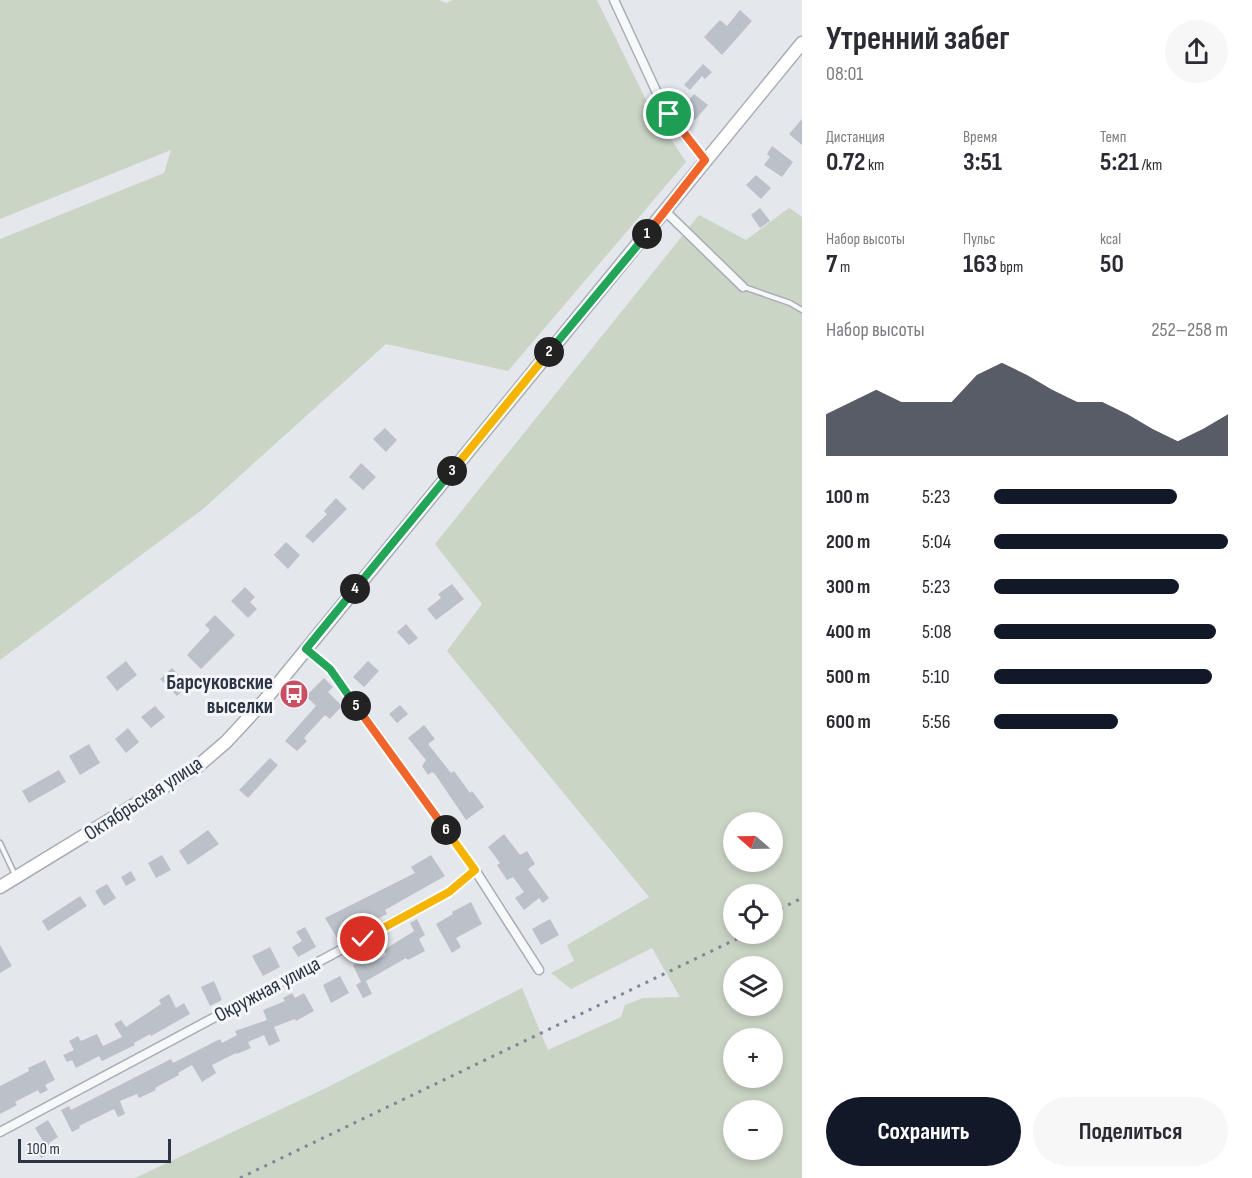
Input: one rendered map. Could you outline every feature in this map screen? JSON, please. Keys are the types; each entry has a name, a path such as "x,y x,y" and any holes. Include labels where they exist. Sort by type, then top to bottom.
{"main road":[{"name":"Октябрьская улица","path":"0,887 198,766 226,742 264,702 802,43"}],"street":[{"path":"614,0 658,95 675,123 705,160"},
{"path":"666,212 743,287"},
{"path":"306,649 330,669 475,870 539,970"},
{"name":"Окружная улица","path":"0,1132 449,892 475,870"}],"lane":[{"path":"743,287 783,300 802,310"},
{"path":"0,843 16,877"}],"green space":[{"path":"0,0 439,0 446,3 453,0 597,0 647,102 686,162 508,371 386,344 203,509 0,660 0,239 164,173 171,150 0,219"},
{"path":"789,208 802,217 802,1178 135,1178 328,1087 522,988 548,1050 621,1017 625,1005 643,998 680,997 652,948 571,989 551,973 574,961 567,945 649,897 447,651 482,604 435,544 699,215 746,240"}],"building":[{"path":"740,10 752,21 722,55 704,37 720,20 727,26"},
{"path":"703,64 712,72 705,79 702,76 690,90 684,85"},
{"path":"694,94 708,105 695,120 682,108"},
{"path":"802,119 802,145 789,134"},
{"path":"772,146 793,162 782,177 764,165 770,157 767,154"},
{"path":"756,175 771,188 761,199 746,185"},
{"path":"760,208 770,221 760,228 751,215"},
{"path":"385,428 397,440 386,452 373,439"},
{"path":"361,463 376,477 363,490 349,477"},
{"path":"336,498 347,509 313,543 305,536 327,514 324,511"},
{"path":"286,542 300,555 288,569 274,555"},
{"path":"452,584 464,599 436,620 427,609 441,598 438,594"},
{"path":"245,587 255,597 250,602 257,609 248,618 231,601"},
{"path":"215,615 235,635 201,669 187,655 210,630 205,625"},
{"path":"406,624 418,638 409,645 397,632"},
{"path":"126,661 137,675 117,691 106,677"},
{"path":"368,661 379,671 364,687 353,677"},
{"path":"172,668 188,685 177,696 160,679"},
{"path":"324,678 333,687 328,692 342,706 330,719 325,715 304,738 307,741 297,751 285,741 316,706 306,696"},
{"path":"400,705 408,714 397,723 389,714"},
{"path":"155,706 165,717 151,728 141,717"},
{"path":"424,725 435,739 428,744 451,773 454,771 484,807 466,820 435,774 432,772 428,775 422,766 426,760 408,738"},
{"path":"128,728 139,742 126,753 115,739"},
{"path":"89,744 100,763 80,775 69,756"},
{"path":"270,758 278,765 248,798 239,790"},
{"path":"59,770 66,782 29,803 22,791"},
{"path":"208,830 219,844 188,865 179,851"},
{"path":"504,834 520,855 527,851 535,864 528,869 549,898 543,903 539,898 524,910 515,898 524,892 513,877 507,880 497,865 500,863 488,847"},
{"path":"162,855 171,870 156,878 148,863"},
{"path":"431,855 445,876 385,910 387,914 373,921 369,914 352,923 355,927 337,938 325,918 415,873 411,867"},
{"path":"131,871 136,880 126,886 121,877"},
{"path":"107,884 116,898 104,906 95,891"},
{"path":"80,896 87,906 48,931 42,921"},
{"path":"471,902 482,924 456,938 461,947 452,953 436,924"},
{"path":"417,919 425,935 419,939 425,951 408,960 406,958 366,981 372,994 363,998 356,985 361,982 353,965 368,958 371,963 386,955 384,950 414,931 410,923"},
{"path":"550,919 559,935 541,945 532,929"},
{"path":"305,927 316,947 298,957 292,947 302,941 296,932"},
{"path":"0,945 12,966 0,973"},
{"path":"270,947 280,967 263,976 252,956"},
{"path":"340,976 349,993 331,1003 323,985"},
{"path":"214,981 222,1000 210,1006 201,987"},
{"path":"292,993 295,998 304,993 314,1011 296,1021 295,1019 274,1027 280,1041 269,1046 264,1035 248,1042 251,1048 212,1065 216,1073 202,1082 192,1065 155,1088 156,1090 139,1098 137,1094 120,1101 125,1114 118,1117 114,1109 79,1126 80,1128 72,1132 61,1110 69,1106 71,1110 171,1059 173,1063 220,1039 222,1043 237,1035 235,1031 267,1020 263,1010 285,1001 283,998"},
{"path":"169,994 176,1008 184,1003 190,1014 102,1061 99,1056 76,1068 72,1060 67,1062 63,1055 74,1050 69,1041 78,1036 81,1041 97,1034 103,1046 122,1037 114,1024 121,1020 126,1027 161,1004 159,1000"},
{"path":"45,1060 55,1080 45,1085 48,1090 40,1094 38,1090 15,1102 17,1105 0,1114 0,1086"},
{"path":"48,1120 58,1137 49,1143 53,1151 41,1158 35,1146 43,1141 35,1128"}],"railway":[{"path":"783,908 802,898"},
{"path":"240,1178 726,944"}],"place":[{"name":"Барсуковские выселки","path":"294,694"}],"route":[{"path":"363,939 449,892 475,870 330,669 306,649 666,212 705,160 669,114"}]}
